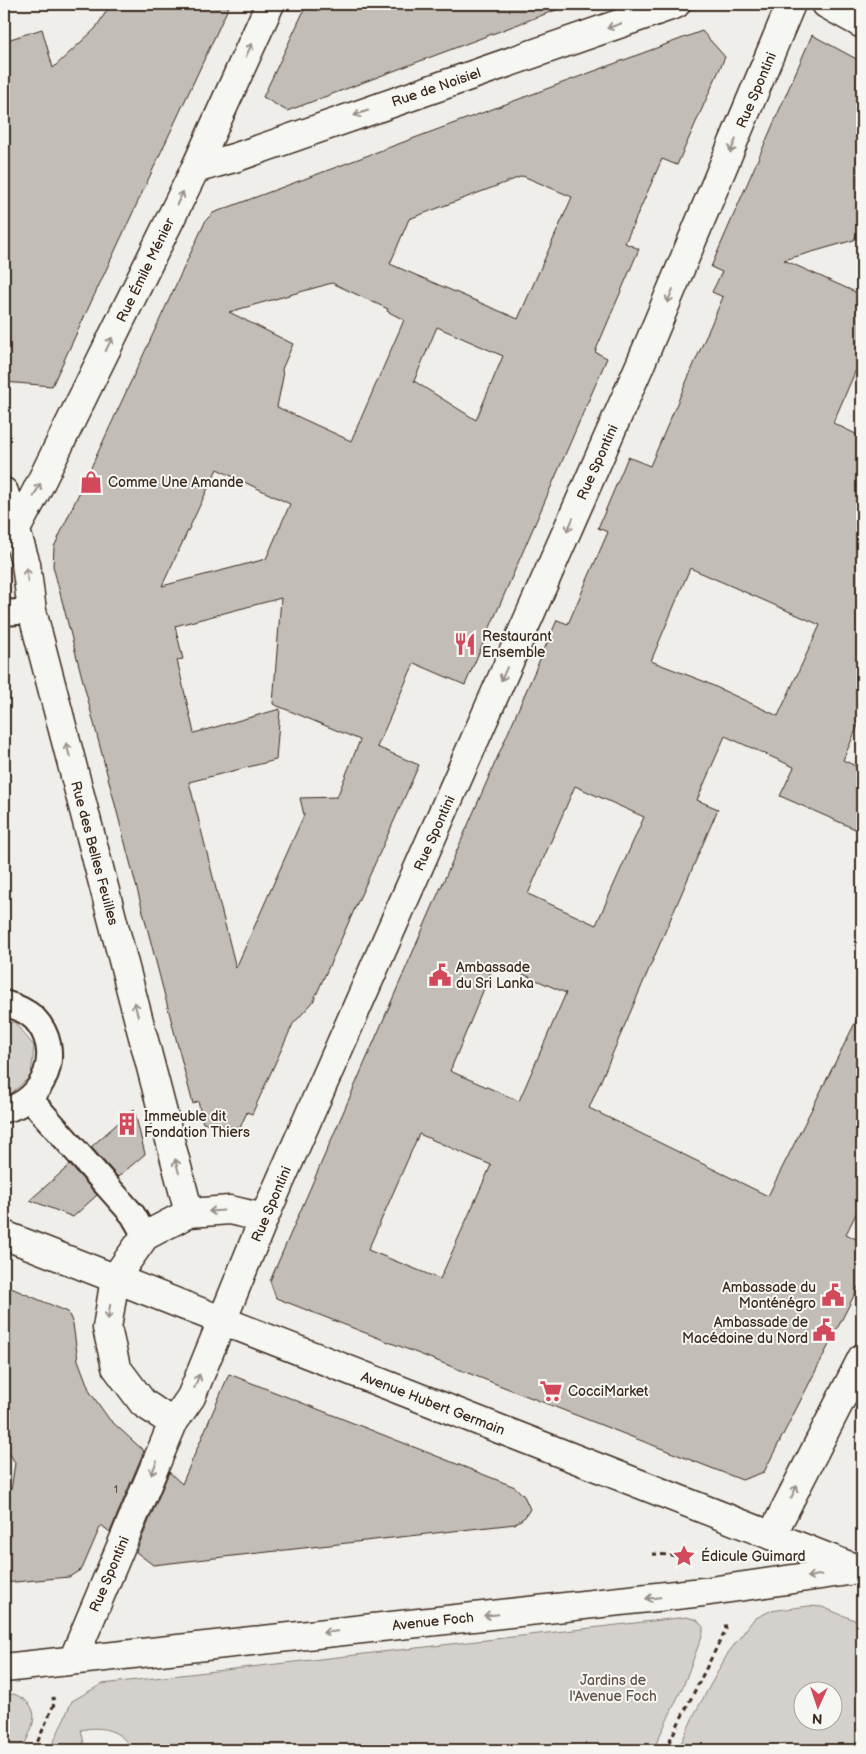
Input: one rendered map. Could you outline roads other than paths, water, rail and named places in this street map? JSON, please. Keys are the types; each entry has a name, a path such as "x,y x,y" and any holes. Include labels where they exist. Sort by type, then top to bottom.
{"street":[{"name":"Rue Émile Ménier","path":"14,532 35,494 195,169 270,4"},
{"name":"Rue de Noisiel","path":"195,169 237,157 676,4"},
{"name":"Rue Spontini","path":"73,1660 173,1423 191,1397 264,1218 640,365 791,4"},
{"path":"826,4 862,24"},
{"name":"Rue des Belles Feuilles","path":"4,492 14,532 26,564 32,612 189,1213"},
{"path":"173,1423 143,1403 116,1367 107,1328 115,1278 145,1236 189,1213 230,1210 264,1218"},
{"name":"Avenue Hubert Germain","path":"4,1235 861,1570"},
{"path":"772,1535 862,1358"},
{"name":"Avenue Foch","path":"4,1668 704,1592 861,1570"}],"lane":[{"path":"4,613 32,612"},
{"path":"4,1003 21,1008 35,1019 45,1034 49,1051 48,1068 42,1085 30,1098 15,1108 4,1110"},
{"path":"30,1098 133,1215 145,1236"}],"place":[{"name":"Comme Une Amande","path":"91,482"},
{"name":"Restaurant Ensemble","path":"465,644"},
{"name":"Ambassade du Sri Lanka","path":"440,975"},
{"name":"Immeuble dit Fondation Thiers","path":"127,1124"},
{"name":"Ambassade du Monténégro","path":"833,1295"},
{"name":"Ambassade de Macédoine du Nord","path":"824,1330"},
{"name":"CocciMarket","path":"551,1391"},
{"name":"Édicule Guimard","path":"684,1556"}],"park label":[{"name":"Jardins de l'Avenue Foch","path":"613,1688"}]}
